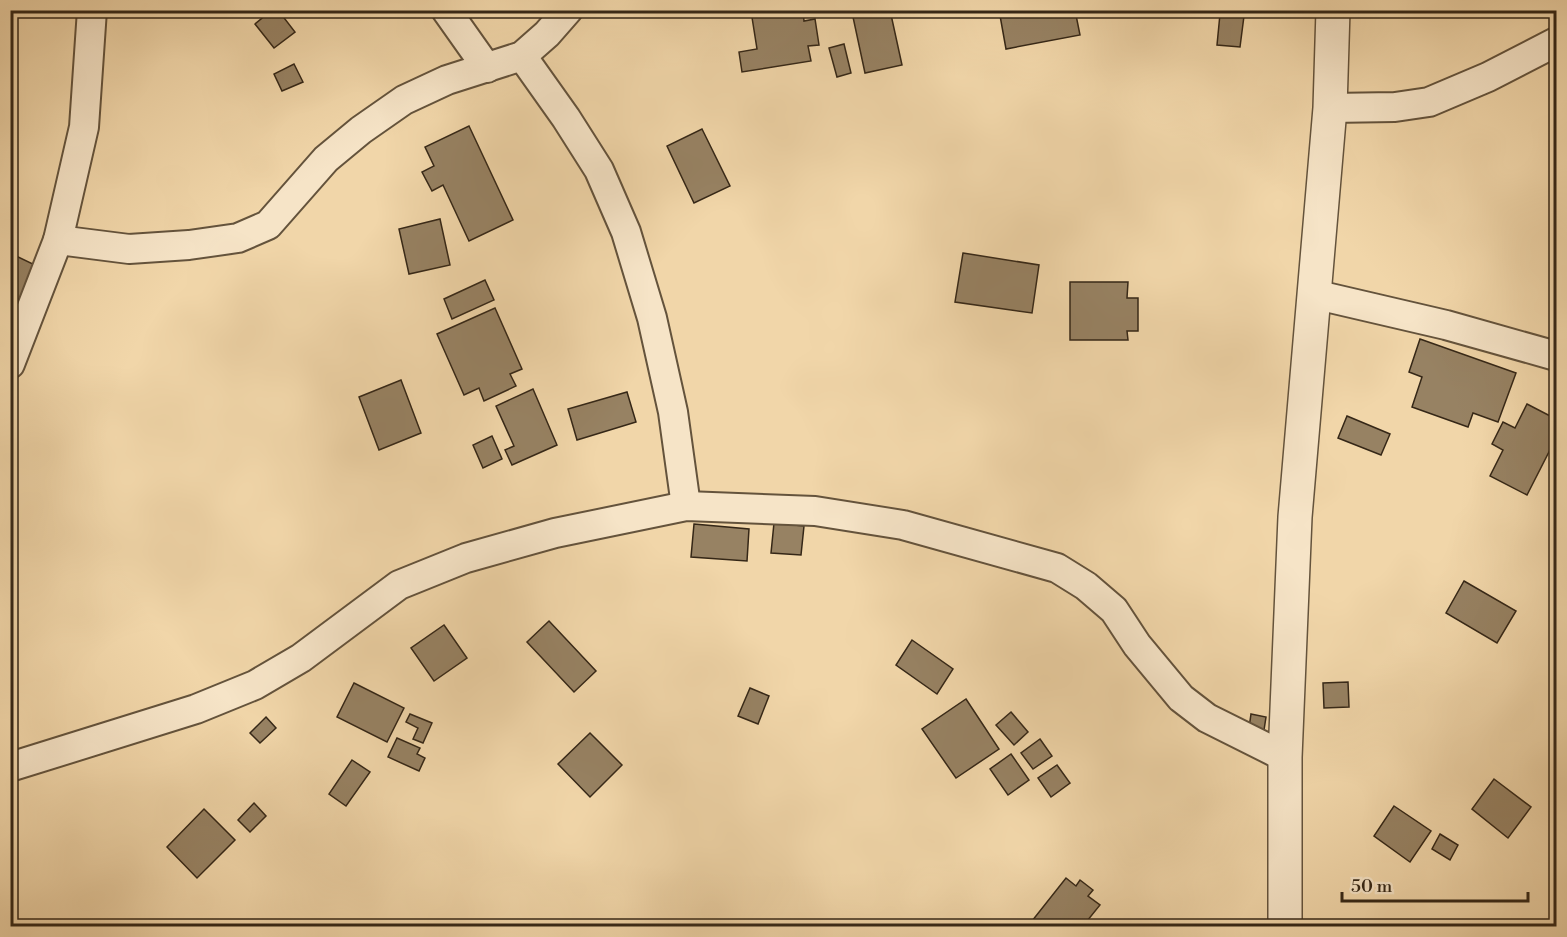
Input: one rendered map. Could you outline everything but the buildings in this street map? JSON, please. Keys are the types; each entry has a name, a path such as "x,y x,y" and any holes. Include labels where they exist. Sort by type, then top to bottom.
{"street":[{"path":"10,364 58,240 84,127 92,10"},
{"path":"446,10 487,68"},
{"path":"58,240 129,249 189,245 238,238 268,225 326,159 361,130 404,100 447,80 522,56 547,34 568,10"},
{"path":"1285,927 1285,757 1295,517 1330,108 1333,10"},
{"path":"1330,108 1395,107 1429,102 1488,77 1557,42"},
{"path":"522,56 599,170 626,232 652,318 673,412 686,506"},
{"path":"1313,294 1446,325 1557,356"},
{"path":"10,767 196,709 255,685 301,658 399,585 457,562 555,533 686,506 815,511 903,525 1058,568 1086,586 1114,610 1137,645 1181,698 1207,718 1285,757"}]}
